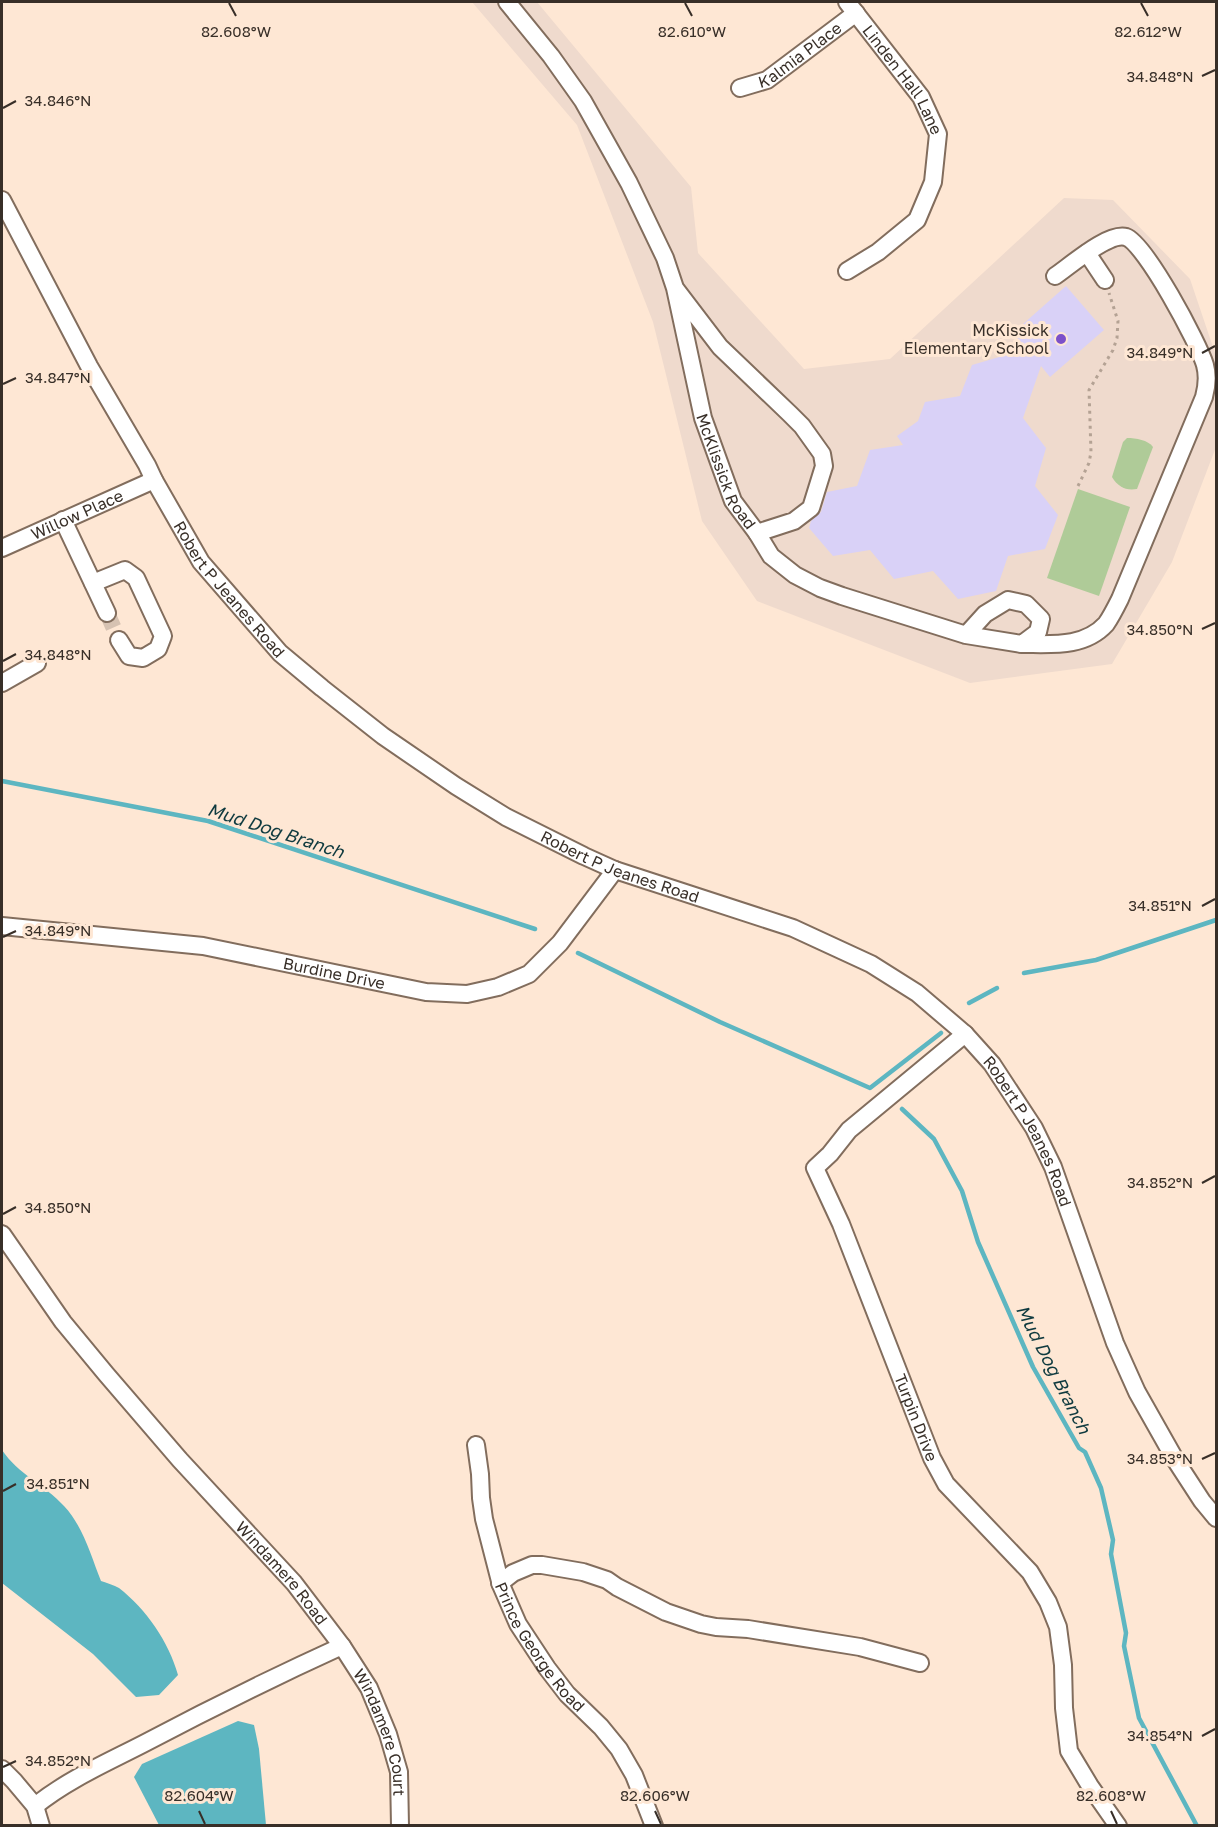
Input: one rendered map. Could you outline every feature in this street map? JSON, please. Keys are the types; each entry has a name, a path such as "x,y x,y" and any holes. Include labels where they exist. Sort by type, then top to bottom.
{"street":[{"name":"McKlissick Road","path":"507,2 551,56 583,101 629,183 665,258 675,288 703,418 733,501 757,533 794,520 811,508 824,466 822,454 802,426 720,347 675,288"},
{"name":"Kalmia Place","path":"740,88 767,80 851,7"},
{"name":"Linden Hall Lane","path":"847,271 878,252 917,220 933,182 938,134 921,97 851,7"},
{"name":"Robert P Jeanes Road","path":"2,200 89,366 201,562 280,653 383,736 506,817 615,870 793,928 871,964 916,993 965,1034 992,1064 1034,1128 1053,1167 1115,1343 1137,1392 1176,1461 1216,1518"},
{"path":"757,533 771,556 795,575 820,588 966,635 1022,644 1067,645 1090,636 1106,624 1120,599 1204,397 1207,383 1206,366 1200,350 1165,285 1140,248 1127,237 1104,241 1055,276"},
{"path":"1087,254 1106,280"},
{"name":"Willow Place","path":"2,548 154,480"},
{"path":"63,520 107,613"},
{"path":"93,583 125,570 136,578 163,636 158,649 143,657 129,656 119,640"},
{"path":"966,635 985,614 1008,600 1026,604 1041,619 1038,632 1022,644"},
{"path":"2,683 38,663"},
{"name":"Burdine Drive","path":"2,926 203,945 426,992 467,994 498,987 529,974 560,943 615,870"},
{"name":"Turpin Drive","path":"965,1034 849,1130 830,1154 814,1168 841,1224 932,1458 946,1484 1030,1572 1048,1602 1058,1627 1062,1655 1064,1708 1070,1751 1090,1786 1118,1826"},
{"name":"Windamere Road","path":"2,1234 63,1322 98,1365 180,1460 294,1583 342,1646"},
{"name":"Prince George Road","path":"476,1446 484,1519 500,1583 518,1624 567,1694 601,1727 619,1749 634,1775 654,1826"},
{"path":"500,1583 513,1573 532,1565 583,1572 608,1581 666,1612 701,1624 860,1647 920,1663"},
{"path":"35,1806 49,1794 82,1775 211,1707 342,1646"},
{"name":"Windamere Court","path":"342,1646 369,1688 388,1734 399,1772 400,1826"},
{"path":"2,1769 35,1806 41,1826"}],"path":[{"path":"1078,486 1091,452 1089,390 1113,350 1118,331 1116,312 1106,280"}],"shaded area":[{"name":"McKissick Elementary School","path":"472,2 537,2 691,187 698,253 804,369 890,359 1064,198 1113,200 1190,279 1216,356 1216,447 1172,562 1112,664 970,683 757,601 702,521 653,322 577,125"}],"green space":[{"path":"1127,438 1142,440 1153,447 1137,489 1123,488 1112,477 1123,442"},
{"path":"1078,489 1130,507 1099,596 1047,578"}],"water":[{"path":"2,1450 16,1466 57,1499 71,1514 86,1542 101,1581 119,1588 129,1596 155,1627 169,1650 178,1675 159,1695 136,1697 93,1654 2,1583"},
{"path":"238,1721 254,1725 259,1749 266,1825 159,1825 134,1777 142,1764"}],"building":[{"path":"1066,286 1104,330 1050,377 1041,366 1023,418 1046,448 1035,486 1058,515 1045,549 1008,556 996,591 958,599 933,571 894,579 870,550 833,556 809,528 811,521 821,512 827,492 857,486 870,450 903,445 897,436 918,421 925,402 960,396 972,365 1027,349 1013,333"}],"waterway":[{"name":"Mud Dog Branch","path":"2,781 208,821 535,929"},
{"path":"1024,973 1096,960 1216,920"},
{"name":"Mud Dog Branch","path":"578,953 720,1022 870,1088 941,1033"},
{"path":"969,1003 997,988"},
{"name":"Mud Dog Branch","path":"902,1109 934,1139 962,1191 978,1242 1033,1367 1079,1448 1085,1452 1101,1488 1113,1540 1111,1554 1126,1633 1124,1646 1139,1718 1197,1826"}],"tunnel":[{"path":"107,613 119,640"}],"place":[{"name":"McKissick Elementary School","path":"1061,339"}]}
